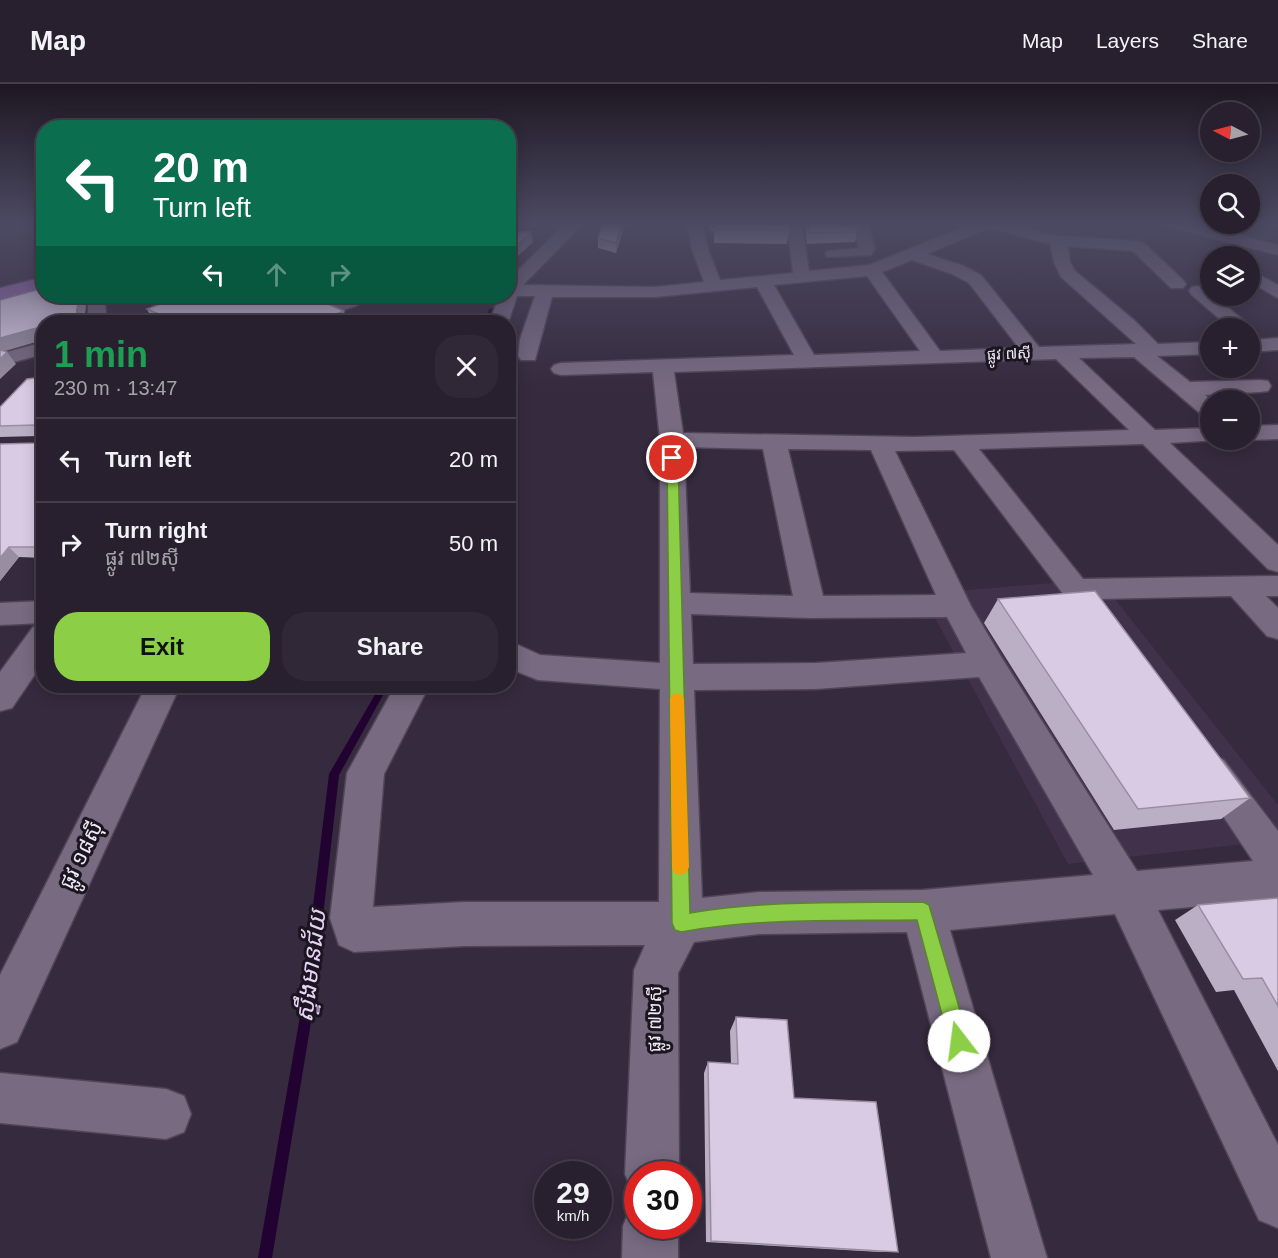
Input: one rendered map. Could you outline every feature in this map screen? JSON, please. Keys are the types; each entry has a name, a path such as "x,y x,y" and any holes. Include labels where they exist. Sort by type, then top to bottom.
{"main road":[{"path":"0,294 36,284"},
{"path":"0,305 36,295"}],"street":[{"path":"711,279 714,286"},
{"path":"516,290 544,292 602,285 714,286 792,279"},
{"path":"878,279 934,356"},
{"path":"975,279 1033,353"},
{"path":"1073,279 1127,324 1146,350 1200,402"},
{"path":"1172,279 1177,284"},
{"path":"1260,281 1278,293"},
{"path":"763,282 807,360"},
{"path":"1198,291 1229,318"},
{"path":"528,356 530,339 544,292"},
{"path":"311,303 332,308 347,303"},
{"name":"ផ្លូវ ៧ស៊ី","path":"561,369 1200,348"},
{"path":"14,356 36,350"},
{"path":"1060,352 1278,562"},
{"name":"ផ្លូវ ៧២ស៊ី","path":"652,1161 656,970 681,923 672,440 663,367"},
{"path":"1184,388 1260,386"},
{"path":"1260,433 1278,432"},
{"path":"672,440 880,444 1200,435"},
{"path":"774,442 810,606"},
{"path":"961,443 1120,647"},
{"path":"880,444 956,606 988,664 1127,894 1278,1201"},
{"path":"1239,586 1278,628"},
{"path":"1076,590 1278,586"},
{"path":"675,603 956,606"},
{"path":"0,614 36,612"},
{"path":"0,698 36,646"},
{"path":"516,656 522,662 538,667 676,677 816,676 988,664"},
{"name":"ផ្លូវ ១៨ស៊ី","path":"0,1025 160,693"},
{"path":"408,693 366,773 351,918 354,930 464,924 681,923 728,915 759,913 923,911 1278,879"},
{"path":"1196,751 1278,863"},
{"path":"923,911 1018,1258"},
{"path":"0,1098 166,1114"},
{"path":"650,1258 651,1239"}],"shaded area":[{"path":"1099,579 1278,805 1278,840 1068,864 922,594"}],"building":[{"path":"36,290 36,303 78,303 76,315 36,315 36,328 0,338 0,300"},
{"path":"163,303 320,303 344,311 333,315 161,315 147,309"},
{"path":"0,350 7,352 0,359"},
{"path":"36,378 36,425 0,426 0,407 27,379"},
{"path":"36,443 36,547 9,547 0,558 0,444"},
{"path":"1095,591 1250,798 1138,809 998,599"},
{"path":"1278,898 1278,1006 1262,978 1243,979 1198,905"},
{"path":"736,1017 787,1020 794,1098 876,1102 898,1252 711,1241 708,1062 738,1064"}],"waterway":[{"name":"ស្ទឹងមានជ័យ","path":"488,315 491,309"},
{"name":"ស្ទឹងមានជ័យ","path":"265,1258 305,1022 334,774 380,693"}],"slow traffic":[{"path":"677,699 680,867"}],"route":[{"path":"672,458 681,923 728,915 759,913 923,911 959,1041"}]}
